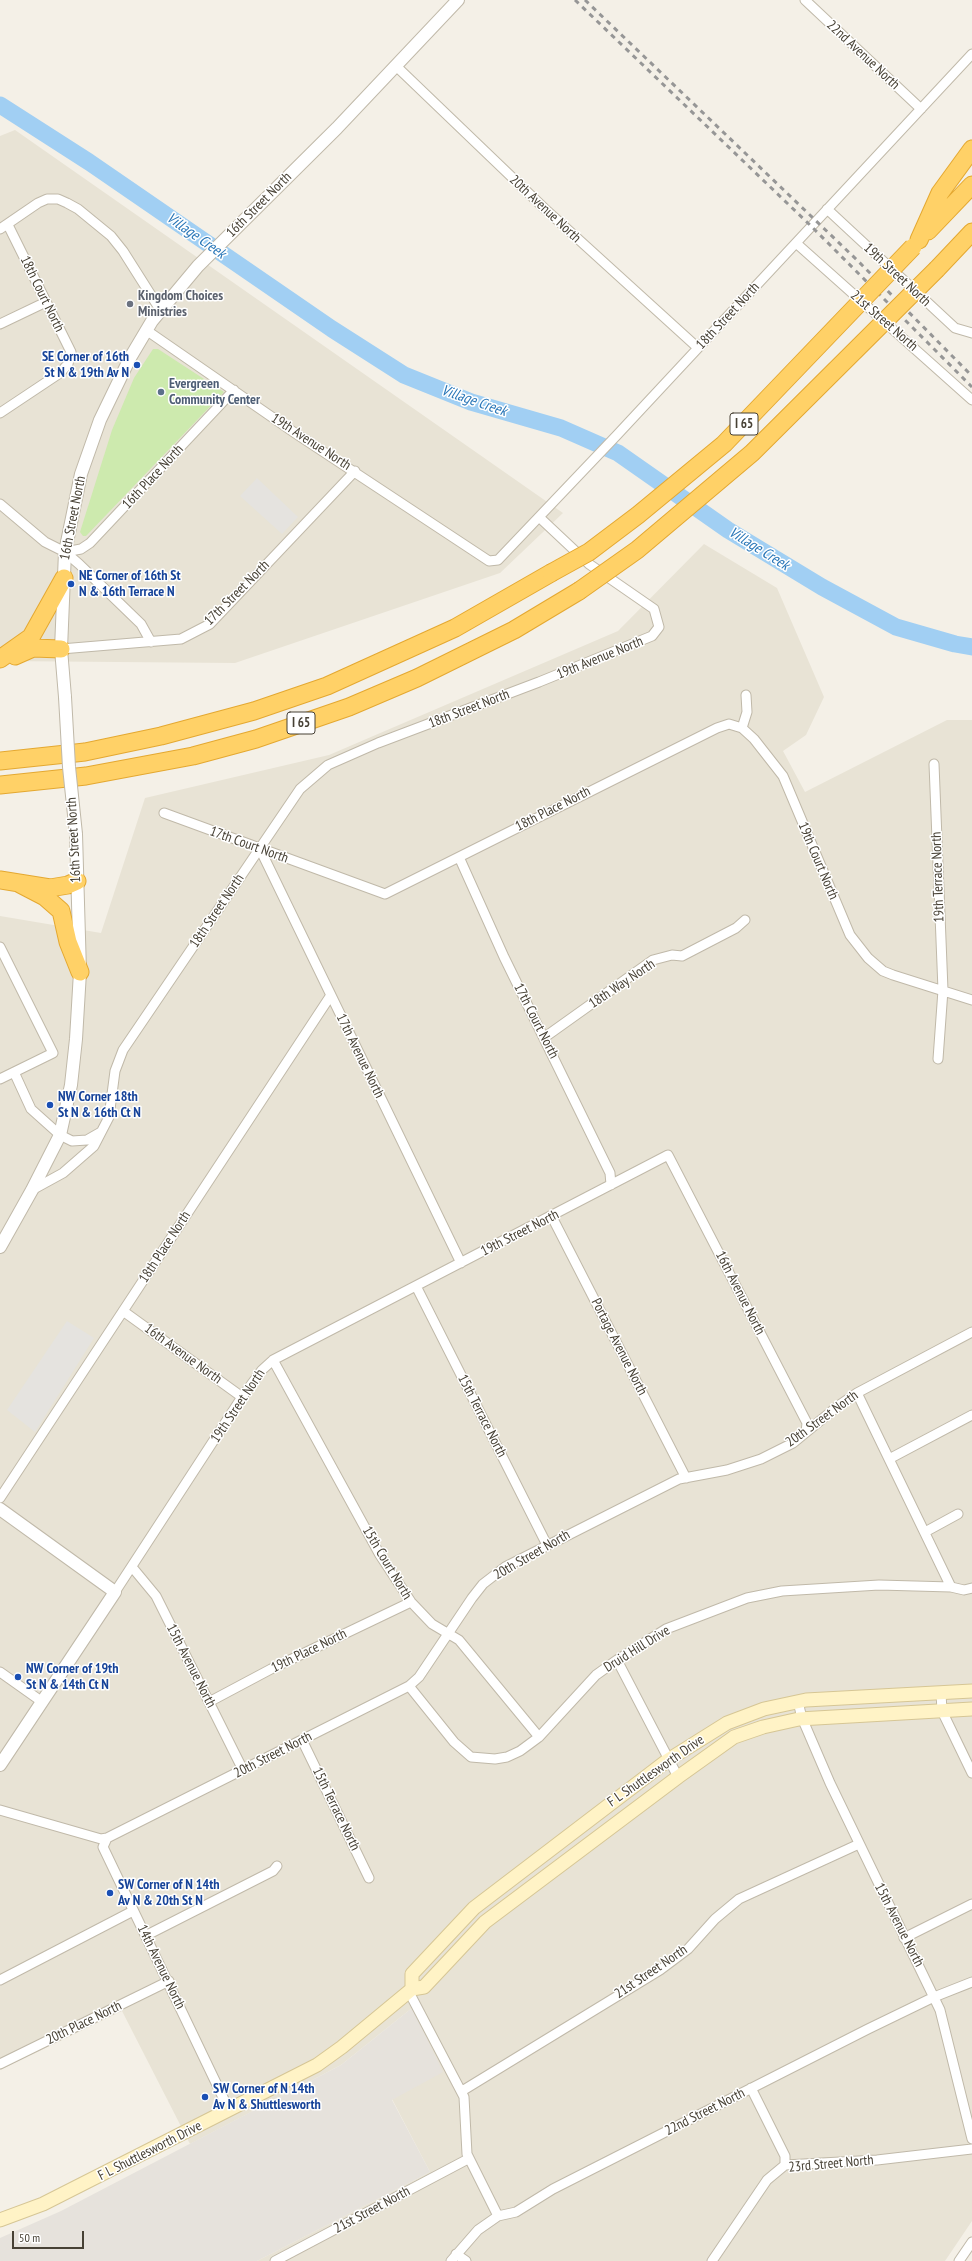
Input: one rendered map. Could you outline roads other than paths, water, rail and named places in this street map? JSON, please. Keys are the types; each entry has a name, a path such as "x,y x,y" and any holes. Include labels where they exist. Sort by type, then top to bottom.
{"highway":[{"path":"916,243 940,193 972,149"},
{"name":"I 65","path":"0,760 100,749 161,736 276,703 328,686 455,628 595,547 638,515 724,444 972,185"},
{"name":"I 65","path":"0,785 86,776 124,769 192,756 263,736 349,707 417,678 514,630 579,591 637,550 752,453 937,269 972,232"},
{"path":"0,659 31,637 64,578"},
{"path":"0,662 33,648 61,649"},
{"path":"0,880 50,888 68,885 77,880"},
{"path":"20,884 45,897 60,911 68,942 80,972"}],"main road":[{"name":"F L Shuttlesworth Drive","path":"410,1990 412,1974 474,1908 668,1760 727,1723 764,1709 798,1702 972,1692"},
{"name":"F L Shuttlesworth Drive","path":"0,2220 43,2204 317,2065 342,2047 410,1990 424,1987 485,1922 678,1777 734,1737 763,1727 802,1718 972,1709"}],"street":[{"name":"16th Street North","path":"32,1190 60,1135 71,1085 76,1046 80,972 76,834 69,767 61,649 65,552 81,474 100,420 117,381 146,330 198,266 337,128 458,0"},
{"name":"22nd Avenue North","path":"805,0 921,109"},
{"name":"18th Street North","path":"477,552 489,561 498,560 617,435 972,54"},
{"name":"20th Avenue North","path":"396,66 544,208 698,348"},
{"path":"4,227 29,209 47,199 58,199 72,205 111,236 126,256 161,311"},
{"name":"19th Street North","path":"827,209 955,328 972,333"},
{"name":"18th Court North","path":"0,413 60,373 68,364 70,352 46,302 4,227"},
{"name":"21st Street North","path":"796,243 972,400"},
{"path":"0,324 46,302"},
{"name":"19th Avenue North","path":"146,330 477,552"},
{"name":"16th Place North","path":"65,552 81,549 90,543 234,390"},
{"name":"17th Street North","path":"61,649 181,639 210,624 355,471"},
{"path":"0,504 45,542 65,552 141,624 151,642"},
{"name":"19th Avenue North","path":"539,517 589,564 654,609 659,627 652,636 642,642 539,682"},
{"name":"18th Street North","path":"32,1190 64,1173 94,1146 109,1117 115,1071 123,1050 300,789 328,765 378,743 539,682"},
{"path":"742,728 747,712 746,695"},
{"name":"18th Place North","path":"335,875 385,894 717,728 729,724 742,728"},
{"name":"19th Court North","path":"742,728 754,738 783,776 850,935 876,966 893,975 907,978 972,1000"},
{"name":"19th Terrace North","path":"934,764 943,990"},
{"name":"17th Court North","path":"164,813 335,875"},
{"name":"17th Avenue North","path":"260,849 461,1263"},
{"name":"17th Court North","path":"459,856 504,957 545,1037 610,1173 611,1185"},
{"name":"18th Way North","path":"545,1037 653,960 672,955 682,956 736,928 745,920"},
{"path":"0,947 52,1053 0,1079"},
{"path":"938,1059 943,990"},
{"name":"18th Place North","path":"0,1498 331,995"},
{"path":"14,1072 31,1109 60,1135 72,1141 87,1140 102,1131"},
{"name":"19th Street North","path":"0,1765 132,1567 242,1396 262,1370 273,1360 552,1217 668,1155"},
{"name":"16th Avenue North","path":"668,1155 807,1423 806,1432"},
{"path":"0,1247 4,1230 32,1190"},
{"name":"Portage Avenue North","path":"552,1217 686,1478"},
{"name":"15th Terrace North","path":"416,1286 547,1545"},
{"name":"16th Avenue North","path":"123,1311 242,1396"},
{"name":"20th Street North","path":"107,1838 409,1686 419,1677 447,1632 472,1598 496,1573 547,1545 679,1479 756,1461 793,1443 838,1406 857,1393 972,1332"},
{"name":"15th Court North","path":"273,1360 380,1555 411,1602 432,1624 459,1640 539,1737"},
{"path":"857,1393 951,1587"},
{"path":"889,1459 972,1415"},
{"path":"0,1509 115,1592"},
{"path":"925,1532 958,1514"},
{"name":"15th Avenue North","path":"132,1567 156,1596 243,1770"},
{"name":"Druid Hill Drive","path":"409,1686 454,1742 470,1757 495,1759 507,1757 520,1751 539,1737 596,1675 617,1660 666,1629 747,1598 782,1591 879,1586 951,1587 964,1590 972,1588"},
{"name":"19th Place North","path":"209,1702 271,1669 411,1602"},
{"path":"617,1660 678,1777"},
{"path":"0,1672 41,1702"},
{"path":"941,1693 942,1711 972,1773"},
{"name":"15th Avenue North","path":"798,1702 802,1718 859,1844 940,2010 972,2139"},
{"name":"15th Terrace North","path":"302,1740 369,1878"},
{"path":"0,1810 101,1839 107,1838"},
{"name":"14th Avenue North","path":"107,1838 103,1847 133,1911 169,1981 229,2110"},
{"name":"21st Street North","path":"462,2091 660,1970 688,1949 715,1919 739,1899 859,1844"},
{"path":"147,1936 273,1871 277,1866"},
{"path":"904,1938 972,1904"},
{"path":"0,1980 133,1911"},
{"name":"20th Place North","path":"0,2064 169,1981"},
{"name":"22nd Street North","path":"454,2258 478,2230 498,2216 516,2212 553,2189 751,2088 934,1997 972,1982"},
{"path":"410,1990 462,2091 466,2108 465,2140 468,2159 498,2216"},
{"path":"751,2088 786,2156 786,2165"},
{"name":"23rd Street North","path":"712,2261 767,2180 786,2165 877,2160 972,2149"},
{"name":"21st Street North","path":"275,2261 292,2257 468,2159"},
{"path":"959,2261 972,2242"},
{"path":"454,2258 466,2261"}],"waterway":[{"name":"Village Creek","path":"0,105 89,162 332,329 404,375 471,402 561,428 618,453 728,530 822,587 896,627 955,644 972,647"}],"railway":[{"path":"575,0 811,226 972,387"},
{"path":"585,0 858,261 972,376"}],"place":[{"name":"Kingdom Choices Ministries","path":"130,304"},
{"name":"SE Corner of 16th St N & 19th Av N","path":"137,365"},
{"name":"Evergreen Community Center","path":"161,392"},
{"name":"NE Corner of 16th St N & 16th Terrace N","path":"71,584"},
{"name":"NW Corner 18th St N & 16th Ct N","path":"50,1105"},
{"name":"NW Corner of 19th St N & 14th Ct N","path":"18,1677"},
{"name":"SW Corner of N 14th Av N & 20th St N","path":"110,1893"},
{"name":"SW Corner of N 14th Av N & Shuttlesworth","path":"205,2097"}]}
